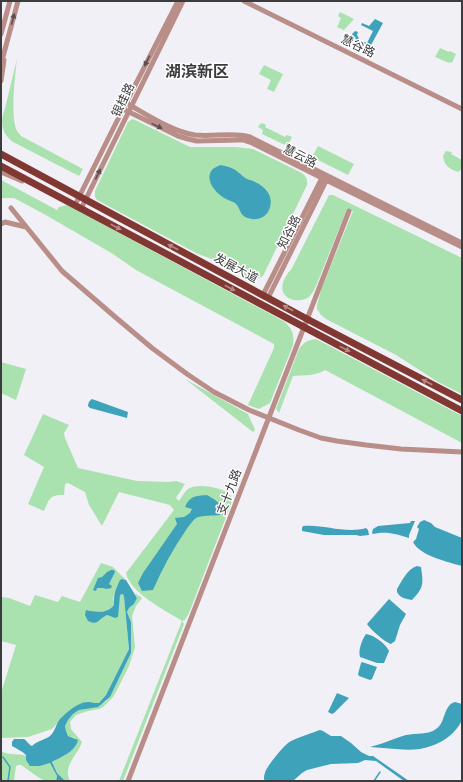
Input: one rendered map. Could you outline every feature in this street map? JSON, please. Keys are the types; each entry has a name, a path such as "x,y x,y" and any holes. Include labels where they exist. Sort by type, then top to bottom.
{"main road":[{"name":"发展大道","path":"1,154 307,319 462,400"},
{"name":"发展大道","path":"1,166 462,411"}],"street":[{"path":"1,34 10,1"},
{"path":"1,64 18,1"},
{"name":"银桂路","path":"78,207 122,109 178,1"},
{"name":"银桂路","path":"82,198 128,112 183,1"},
{"name":"慧谷路","path":"244,1 462,109"},
{"path":"1,81 6,47"},
{"name":"慧云路","path":"126,103 175,129 184,132 201,135 240,135 250,137 462,247"},
{"name":"慧云路","path":"122,109 178,136 188,139 197,141 238,140 252,143 462,243"},
{"path":"1,149 53,182"},
{"path":"1,172 49,192"},
{"name":"知谷路","path":"266,296 325,177"},
{"path":"11,208 62,271 152,348 214,392 249,410 321,438 401,449 462,452"},
{"name":"支十九路","path":"128,781 349,211"},
{"path":"1,224 5,222 26,227"}],"green space":[{"path":"340,12 354,19 344,30 337,27 341,18 338,16"},
{"path":"440,48 456,54 452,63 435,57"},
{"path":"17,59 13,106 17,131 21,136 83,169 79,176 13,142 6,135 2,118"},
{"path":"264,65 283,74 274,92 267,89 271,80 259,74"},
{"path":"133,119 190,147 236,147 253,149 302,173 305,176 307,185 263,276 255,280 251,279 220,262 198,254 97,200 95,197 95,191 128,122"},
{"path":"262,123 266,125 265,127 285,137 287,135 292,137 289,143 285,145 262,134 263,130 258,127"},
{"path":"318,146 354,164 348,175 312,157"},
{"path":"446,151 452,152 451,154 462,160 462,169 458,172 446,165 443,156"},
{"path":"1,180 57,210 59,207 67,205 285,322 290,327 292,332 293,345 270,403 259,409 248,405 274,348 274,344 136,270 113,254 44,214 14,198 1,198"},
{"path":"329,195 333,195 462,258 462,394 438,382 396,355 326,319 317,309 321,290 353,211 347,209 316,286 310,296 304,299 294,300 285,295 282,286 284,280 291,270"},
{"path":"316,339 462,416 462,443 325,370 314,374 293,376 279,413 276,409 299,349 306,342"},
{"path":"1,362 26,369 16,400 1,393"},
{"path":"185,379 248,414 255,430 253,432"},
{"path":"43,414 69,425 64,433 65,438 78,468 137,481 176,481 185,484 176,498 179,501 188,489 197,486 216,488 227,492 230,495 232,500 231,504 185,620 182,621 141,594 129,580 126,573 174,510 170,505 119,492 102,526 89,505 85,492 68,483 65,484 64,495 53,496 47,503 44,511 28,504 44,467 24,455"},
{"path":"101,563 113,567 126,580 122,579 113,598 114,605 111,608 101,612 86,610 98,622 107,615 115,618 120,595 123,594 129,649 106,695 99,703 93,703 65,715 52,729 28,737 1,738 1,693 16,645 1,641 1,597 9,598 30,606 35,595 58,602 62,596 80,602"},
{"path":"135,593 142,598 136,606 132,616 135,647 129,666 113,697 103,707 76,715 70,722 71,729 82,742 69,765 68,776 70,781 64,781 57,773 52,762 65,755 75,738 68,736 65,726 73,714 79,710 105,702 110,697 131,653 131,622 127,612 137,598"},
{"path":"182,621 184,624 123,781 119,781"},
{"path":"1,751 4,753 27,756 40,766 50,763 57,776 56,781 45,781 21,765 18,765 16,766 14,781 1,781"}],"water":[{"path":"375,19 383,23 370,47 355,40 352,34 355,31 358,32 357,35 360,40 367,43 373,31 361,25 362,23 369,26"},
{"path":"220,165 235,170 245,178 264,187 269,194 271,203 268,212 263,217 254,219 242,215 235,203 224,198 215,190 209,178 213,169"},
{"path":"92,399 128,412 127,418 90,408 88,404"},
{"path":"207,495 220,504 224,509 220,515 201,516 196,518 186,530 172,552 153,590 142,591 138,583 143,573 177,524 175,518 184,517 190,513 192,509 185,507 191,499 196,496"},
{"path":"424,520 431,523 435,527 462,538 462,566 435,558 417,547 413,542 416,539 419,529 417,527 420,522"},
{"path":"411,521 415,521 409,538 391,533 372,533 373,529 378,526 410,523"},
{"path":"303,526 318,526 351,530 366,528 369,535 324,535 302,531"},
{"path":"417,566 421,567 421,588 412,600 403,598 398,594 397,589 408,572"},
{"path":"111,570 114,570 115,572 109,584 112,586 111,588 97,588 96,591 93,590 98,578 102,577"},
{"path":"120,580 126,580 137,598 127,612 131,622 131,653 110,697 98,707 79,710 68,720 65,726 68,736 78,740 71,751 52,762 57,773 65,781 56,781 57,776 50,763 40,766 30,766 26,760 26,755 12,746 12,742 14,739 24,739 32,746 51,735 60,719 73,708 85,702 99,703 106,695 129,649 123,594 120,595 118,617 115,618 107,615 94,623 88,621 85,615 86,610 101,612 111,608 114,605 116,589"},
{"path":"389,599 406,614 400,625 395,641 391,644 378,636 367,624"},
{"path":"366,634 383,643 389,651 384,663 377,663 360,657 361,645"},
{"path":"362,662 377,667 372,679 370,680 359,676 358,674"},
{"path":"337,693 349,698 332,714 328,712"},
{"path":"455,702 462,704 462,720 455,731 439,743 426,748 414,750 370,747 404,735 433,731 442,723 448,707"},
{"path":"320,730 331,736 341,736 361,752 369,756 373,756 409,781 404,781 376,761 365,760 358,763 331,764 307,770 293,781 265,781 264,775 268,766 290,741"}],"waterway":[{"path":"3,757 10,767 8,781"},
{"path":"374,781 380,772"}],"district":[{"name":"湖滨新区","path":"197,71"}]}
